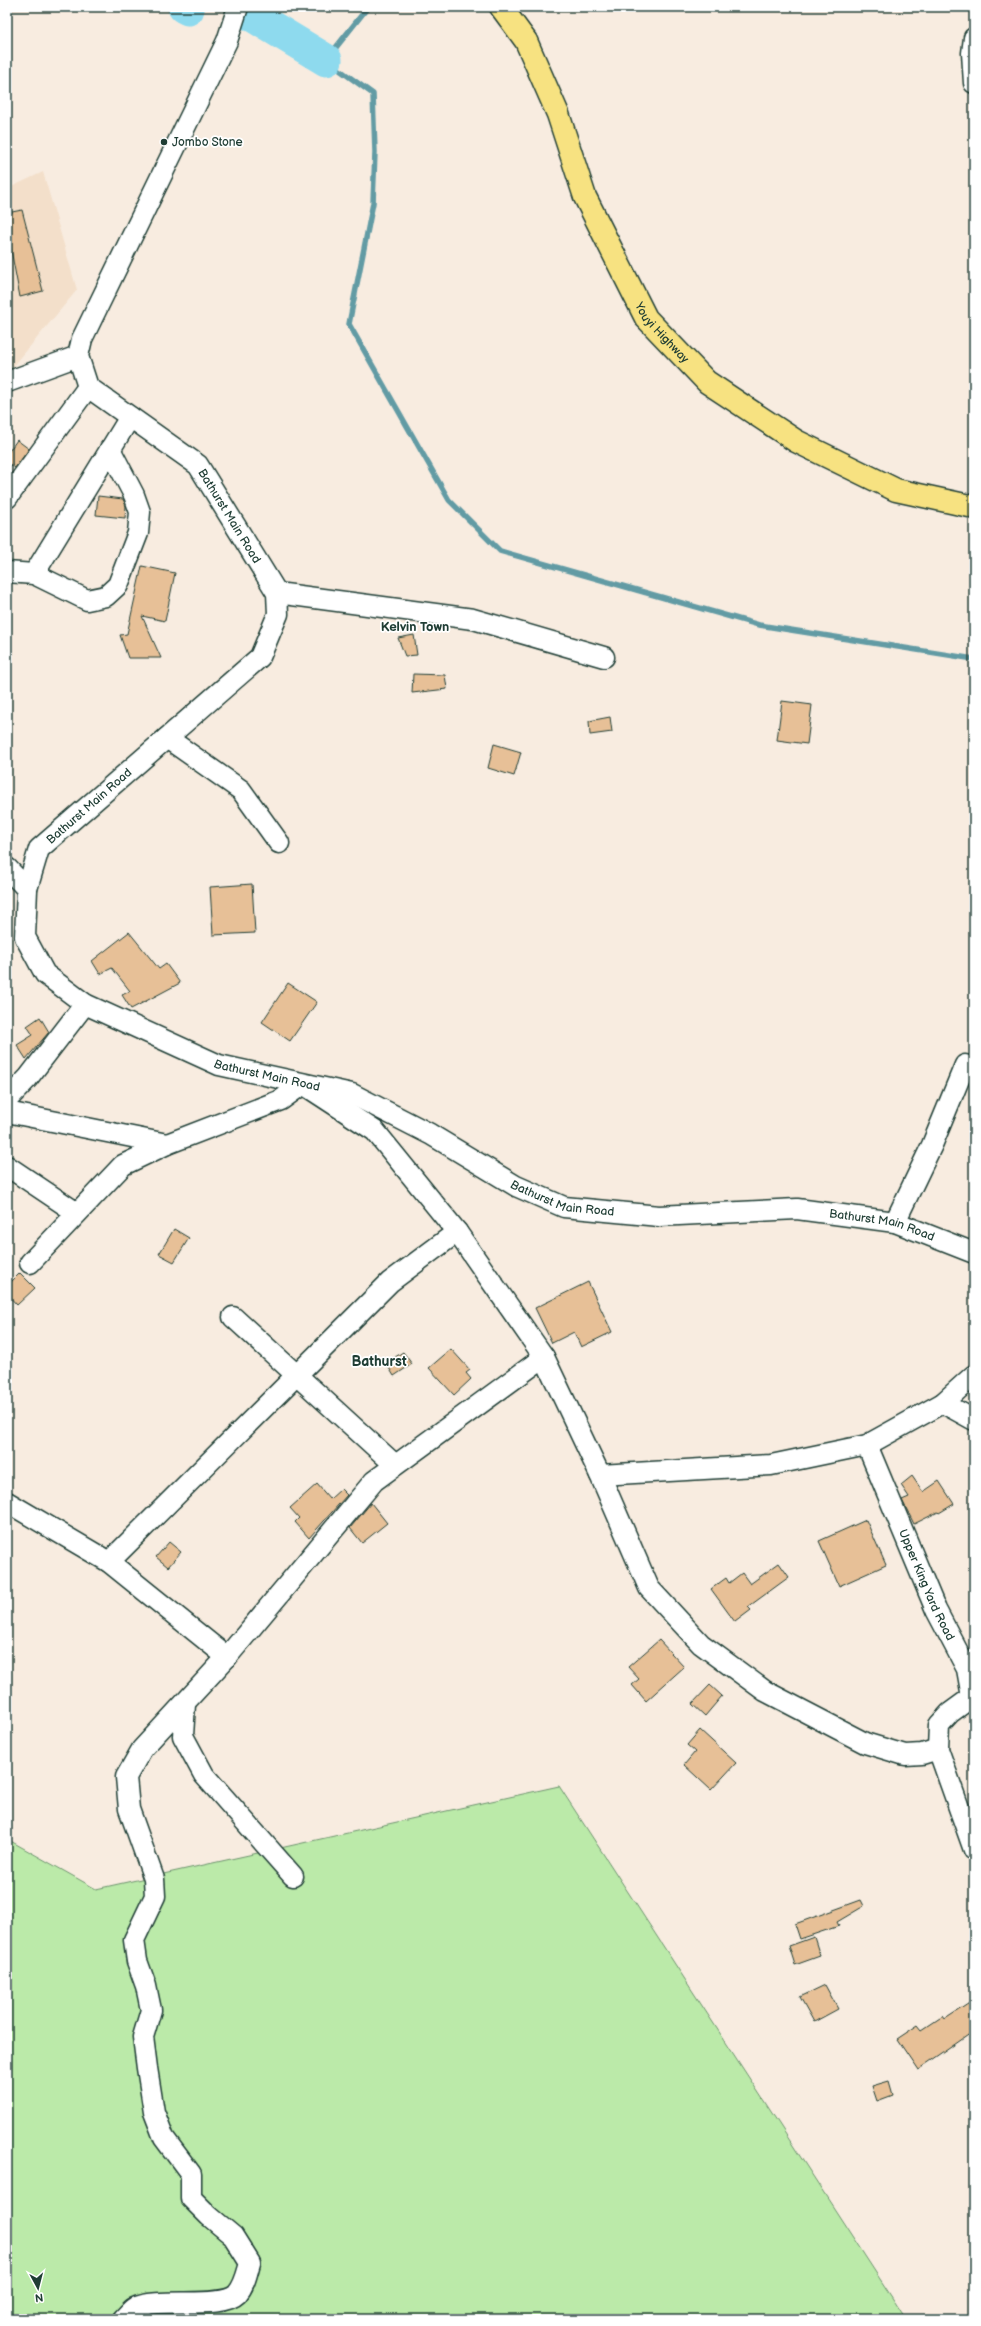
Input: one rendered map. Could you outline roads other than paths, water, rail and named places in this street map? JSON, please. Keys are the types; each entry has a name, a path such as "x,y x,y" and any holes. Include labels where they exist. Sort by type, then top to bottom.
{"main road":[{"name":"Youyi Highway","path":"501,7 526,41 558,114 585,197 646,318 707,382 796,441 896,490 974,508"}],"street":[{"path":"7,498 88,387 78,356 82,340 227,41 238,7"},
{"path":"974,38 972,53 974,83"},
{"path":"7,382 78,356"},
{"name":"Bathurst Main Road","path":"88,387 198,465 277,593 278,614 260,657 39,850 27,889 25,937 45,974 85,1004 219,1065 352,1094 430,1134 516,1186 564,1207 659,1216 797,1209 895,1222 974,1253"},
{"path":"34,574 130,417"},
{"path":"7,572 34,574 87,600 106,596 118,585 138,533 140,512 134,495 110,449"},
{"path":"277,593 473,619 604,657"},
{"path":"167,738 241,790 279,843"},
{"path":"7,868 27,889"},
{"path":"7,1100 28,1078 85,1004"},
{"path":"895,1222 932,1145 964,1065"},
{"path":"30,1263 123,1165 167,1144 281,1100 303,1084 375,1131 457,1232 544,1357 600,1475 649,1588 701,1644 765,1691 865,1743 905,1755 922,1754 938,1749"},
{"path":"7,1112 167,1144"},
{"path":"7,1166 77,1213"},
{"path":"109,1562 390,1282 457,1232"},
{"path":"234,1317 394,1464"},
{"path":"123,2319 134,2308 155,2303 214,2302 236,2295 244,2282 250,2263 233,2236 209,2216 191,2198 191,2174 164,2138 154,2112 143,2036 151,2010 146,1986 137,1961 134,1940 155,1896 154,1879 129,1809 126,1776 142,1749 227,1657 374,1481 394,1464 544,1357"},
{"path":"600,1475 771,1465 867,1445 943,1403 974,1375"},
{"path":"943,1403 974,1420"},
{"name":"Upper King Yard Road","path":"867,1445 936,1610 967,1669 973,1697 950,1713 939,1725 938,1749 974,1850"},
{"path":"7,1502 109,1562 227,1657"},
{"path":"185,1704 183,1736 204,1775 293,1876"}],"waterway":[{"path":"184,7 188,9"},
{"path":"368,7 326,60 373,94 375,152 373,203 349,324 449,500 500,551 759,625 974,659"},
{"path":"250,14 326,60"}],"place":[{"name":"Jombo Stone","path":"164,142"}],"district":[{"name":"Kelvin Town","path":"415,626"},
{"name":"Bathurst","path":"379,1361"}]}
